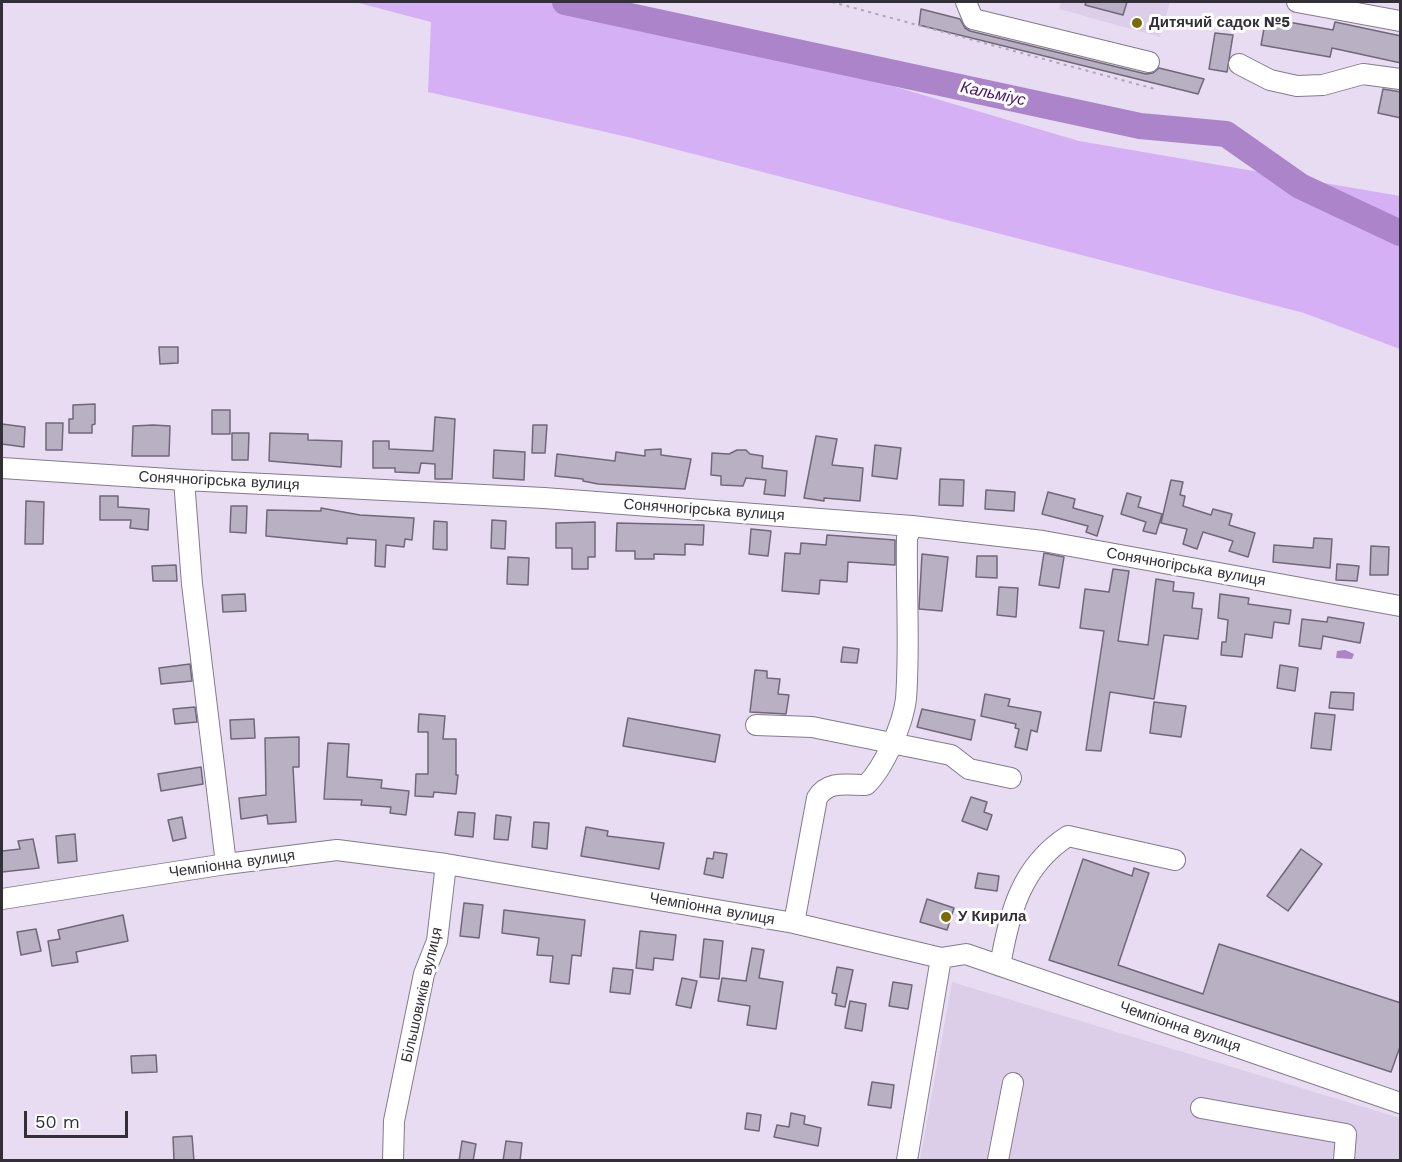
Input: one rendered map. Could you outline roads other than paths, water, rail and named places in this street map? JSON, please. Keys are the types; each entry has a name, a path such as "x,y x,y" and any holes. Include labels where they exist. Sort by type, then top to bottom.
{"street":[{"path":"966,2 973,19 1149,62"},
{"path":"1297,2 1401,21"},
{"path":"1239,63 1270,80 1297,86 1323,85 1363,74 1401,79"},
{"name":"Сонячногірська вулиця","path":"2,468 184,480 544,498 912,526 1043,541 1401,606"},
{"path":"184,480 192,584 226,864"},
{"path":"794,923 817,798 822,790 831,785 866,785 876,775 892,744 906,701 907,538 912,526"},
{"path":"756,725 812,727 951,755 969,769 1011,778"},
{"path":"1000,966 1009,917 1024,879 1051,847 1068,836 1175,860"},
{"name":"Чемпіонна вулиця","path":"2,899 226,864 337,850 446,864 794,923 941,958 966,954 1401,1103"},
{"name":"Більшовиків вулиця","path":"393,1161 394,1121 424,974 437,941 446,864"},
{"path":"907,1161 941,958"},
{"path":"998,1161 1013,1083"},
{"path":"1201,1108 1346,1134 1344,1161"}],"waterway":[{"name":"Кальміус","path":"565,2 1140,126 1226,134 1300,186 1400,233"}],"place":[{"name":"Дитячий садок №5","path":"1137,23"},
{"name":"У Кирила","path":"946,917"}]}
